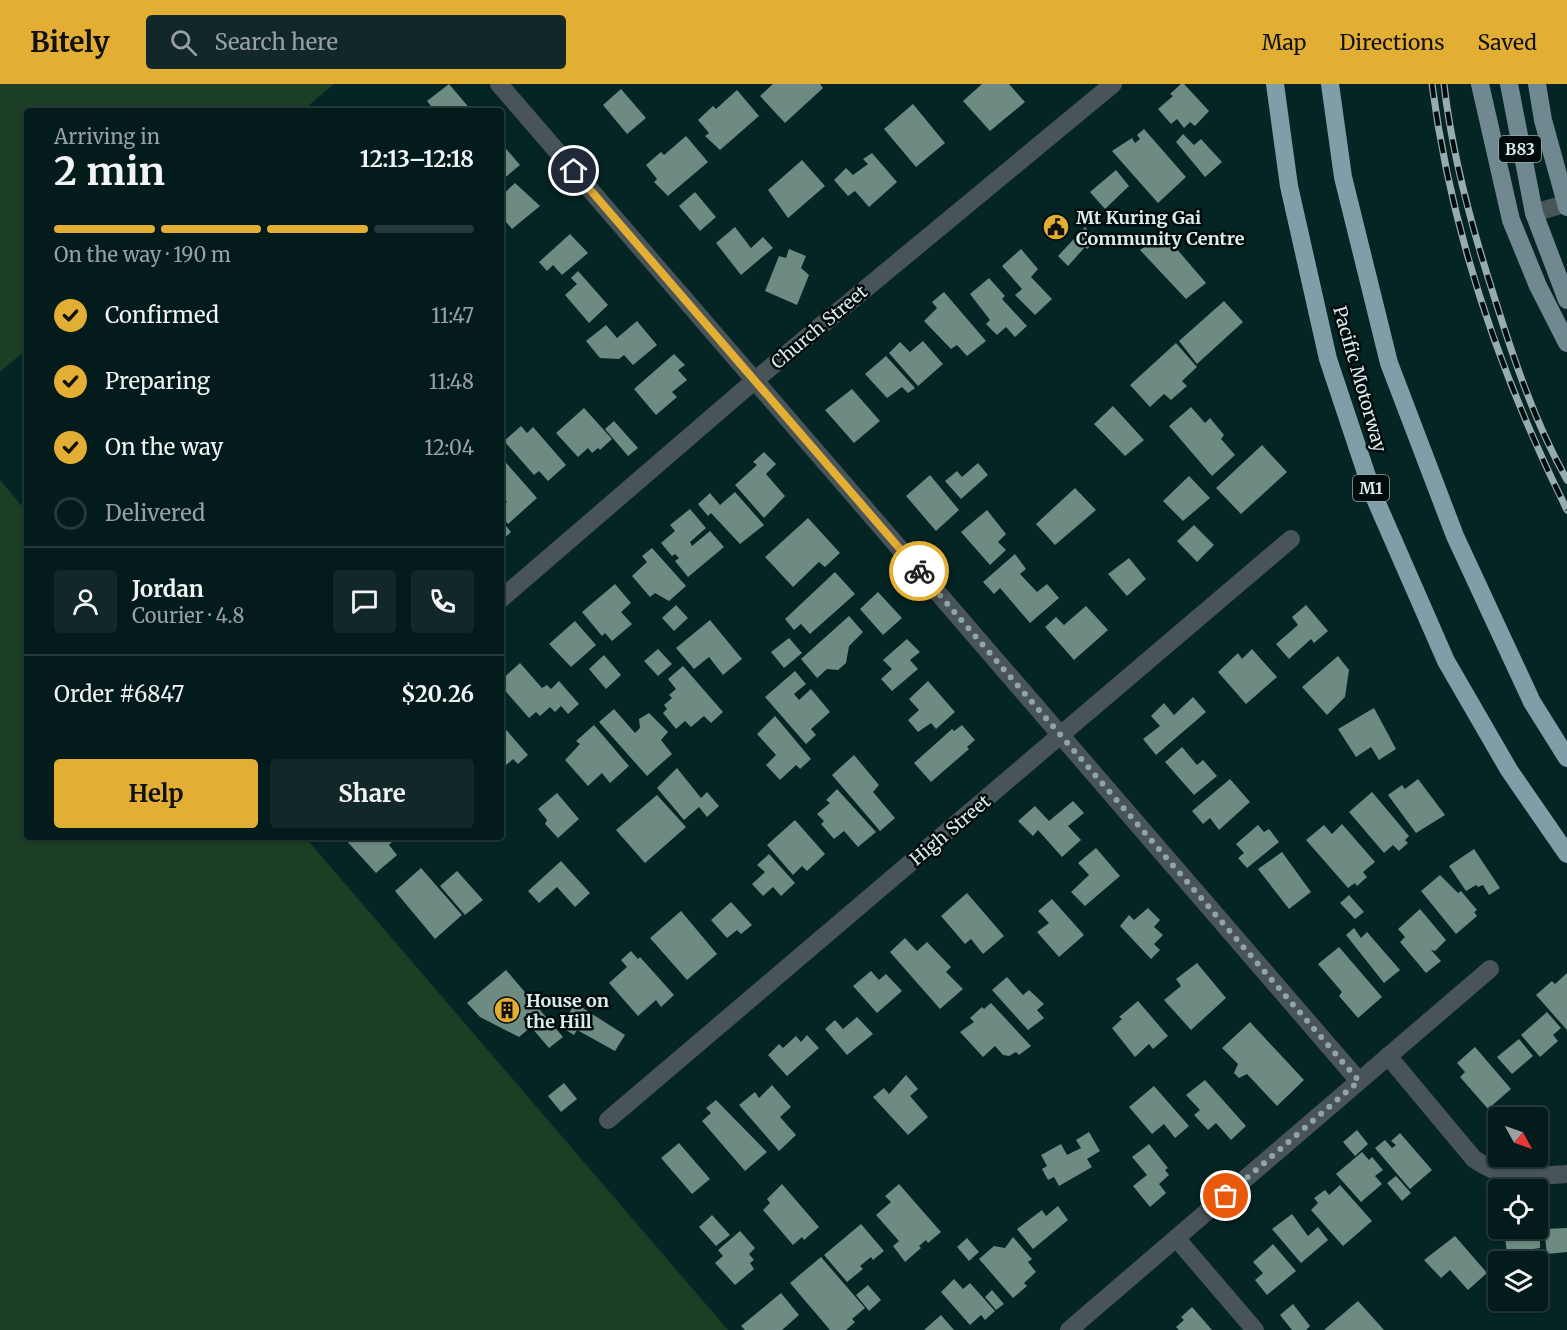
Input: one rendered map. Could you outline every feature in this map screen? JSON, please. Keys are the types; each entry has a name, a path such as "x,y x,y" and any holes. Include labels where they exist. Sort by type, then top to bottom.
{"highway":[{"name":"Pacific Motorway","path":"1275,84 1289,186 1328,358 1373,494 1446,661 1509,770 1567,854"},
{"name":"Pacific Motorway","path":"1330,84 1343,177 1389,363 1455,536 1532,702 1567,758"}],"main road":[{"path":"1480,84 1507,206 1538,286 1567,343"},
{"name":"B83","path":"1509,84 1534,213 1567,300"},
{"name":"B83","path":"1537,84 1543,120 1567,204"},
{"path":"1507,206 1534,213"}],"street":[{"path":"499,84 1359,1081"},
{"name":"Church Street","path":"504,597 754,381 1113,84"},
{"path":"1534,213 1567,204"},
{"name":"High Street","path":"608,1120 1291,538"},
{"path":"1069,1330 1490,969"},
{"path":"1388,1056 1474,1159 1492,1171 1513,1177 1567,1174"},
{"path":"1177,1239 1255,1330"}],"green space":[{"path":"0,84 334,84 306,108 24,108 24,352 0,372"},
{"path":"0,480 24,508 24,840 308,840 728,1330 0,1330"}],"building":[{"path":"449,84 469,108 433,108 427,101"},
{"path":"773,84 820,84 823,88 785,123 760,96"},
{"path":"982,84 1009,84 1025,102 990,131 963,101"},
{"path":"1184,84 1209,111 1195,126 1190,122 1184,128 1177,119 1171,124 1158,109 1173,96 1170,94"},
{"path":"621,89 646,118 627,134 603,105"},
{"path":"737,90 759,116 720,150 705,136 709,133 698,120 713,106 716,109"},
{"path":"913,104 945,143 916,167 884,129"},
{"path":"1144,129 1186,177 1158,203 1112,151 1132,138 1135,143 1140,139 1137,135"},
{"path":"1183,134 1194,145 1201,139 1222,162 1205,177 1176,142"},
{"path":"686,136 708,162 668,196 654,182 657,179 646,165 661,152 664,155"},
{"path":"504,146 520,165 504,178"},
{"path":"872,153 897,182 869,207 855,191 848,196 834,180 846,168 853,175 868,164 863,159"},
{"path":"802,160 825,186 788,218 768,190"},
{"path":"1116,170 1129,186 1105,209 1090,192"},
{"path":"515,183 540,206 512,229 504,220 504,193"},
{"path":"695,192 716,217 700,231 679,206"},
{"path":"735,227 751,248 763,237 773,248 741,275 716,243"},
{"path":"1085,227 1097,240 1087,249 1085,247 1068,266 1058,256"},
{"path":"1163,233 1206,283 1186,299 1140,250"},
{"path":"570,234 588,253 562,275 553,265 547,271 539,262"},
{"path":"789,249 806,256 801,268 809,275 797,305 765,291 779,256 786,258"},
{"path":"1021,249 1038,269 1031,277 1052,299 1035,315 1015,295 1022,289 1002,266"},
{"path":"578,271 608,305 589,323 565,295 577,284 571,278"},
{"path":"989,278 1005,296 1002,299 1027,326 1015,337 1006,327 997,335 986,324 990,320 970,294"},
{"path":"944,292 986,341 967,356 957,345 951,349 924,321 937,308 932,302"},
{"path":"1224,301 1243,322 1197,364 1179,341"},
{"path":"637,321 657,345 633,365 624,355 619,359 600,358 586,341 606,325 617,338"},
{"path":"923,341 943,364 918,386 889,353 900,342 910,352"},
{"path":"1176,343 1197,367 1182,381 1187,386 1171,400 1164,394 1150,407 1130,385"},
{"path":"674,354 685,365 678,370 687,380 672,392 677,397 656,415 634,389"},
{"path":"886,356 915,388 908,393 902,387 887,398 865,374"},
{"path":"852,389 880,421 854,443 825,410"},
{"path":"1113,406 1144,440 1125,456 1094,424"},
{"path":"1191,407 1205,423 1210,418 1224,435 1221,439 1235,455 1212,476 1169,426"},
{"path":"584,408 612,439 600,450 598,448 592,453 588,448 578,457 556,433"},
{"path":"614,421 638,448 628,456 605,429"},
{"path":"521,426 527,433 533,427 566,465 548,481 539,471 534,475 504,441"},
{"path":"1262,445 1287,472 1241,514 1216,488"},
{"path":"764,452 776,464 766,474 785,496 764,518 735,485 757,465 753,462"},
{"path":"504,460 537,498 508,524 504,519 504,505 507,502 504,498"},
{"path":"978,463 988,475 961,499 945,481 957,471 962,477"},
{"path":"930,475 959,510 936,531 906,496"},
{"path":"1189,476 1210,498 1183,521 1163,501"},
{"path":"1075,488 1096,510 1055,545 1036,524"},
{"path":"735,492 764,525 740,544 711,513 708,516 698,504 710,493 720,505"},
{"path":"690,509 706,528 690,542 692,546 710,531 724,547 688,577 675,561 679,558 675,554 672,556 661,543 675,531 670,525"},
{"path":"987,510 1006,534 998,542 1006,550 990,565 961,532"},
{"path":"808,518 840,553 825,567 819,562 793,587 765,557"},
{"path":"504,524 511,532 504,538"},
{"path":"1194,525 1214,545 1197,562 1177,541"},
{"path":"652,548 686,586 669,601 655,593 650,597 632,576 647,562 642,556"},
{"path":"1015,554 1026,569 1020,574 1037,592 1047,584 1059,598 1030,623 1000,588 994,594 983,582"},
{"path":"1129,558 1146,579 1127,596 1108,574"},
{"path":"835,572 855,594 810,634 801,624 794,630 785,619"},
{"path":"615,584 631,603 621,612 632,624 612,641 605,633 602,636 582,612"},
{"path":"878,592 902,618 883,635 860,609"},
{"path":"676,605 688,618 674,631 662,618"},
{"path":"1306,605 1328,631 1314,643 1311,639 1289,659 1276,644 1298,625 1292,617"},
{"path":"1086,606 1108,630 1074,660 1045,627 1056,617 1064,625"},
{"path":"849,616 863,632 849,646 846,663 838,670 827,669 817,678 801,659"},
{"path":"710,620 742,659 723,675 709,657 694,669 676,648"},
{"path":"575,621 596,645 571,667 549,644"},
{"path":"789,638 802,653 784,668 771,652"},
{"path":"907,639 920,652 910,660 918,669 892,691 881,679 892,669 883,660"},
{"path":"658,649 672,664 658,676 644,661"},
{"path":"1252,649 1277,677 1246,704 1218,672 1238,653 1242,659"},
{"path":"604,655 621,675 606,689 589,669"},
{"path":"1338,656 1349,670 1345,697 1327,715 1302,687"},
{"path":"520,663 542,688 547,685 551,689 559,681 579,704 568,714 561,706 555,712 550,707 540,716 536,712 529,718 504,689 504,677"},
{"path":"683,666 723,712 711,723 704,716 691,727 685,721 676,729 663,713 667,709 664,705 672,698 669,695 676,689 668,679"},
{"path":"795,671 806,684 794,694 799,700 811,689 830,712 811,729 816,735 806,744 765,697"},
{"path":"928,681 955,712 936,729 931,723 918,732 908,720 919,710 909,699"},
{"path":"1193,697 1206,712 1156,755 1143,739 1160,726 1151,716 1164,703 1174,715"},
{"path":"1374,708 1396,749 1379,760 1371,747 1356,757 1338,729"},
{"path":"614,709 635,733 640,728 639,719 649,713 668,732 661,740 672,754 647,776 599,722"},
{"path":"775,716 811,759 800,769 796,765 780,780 766,765 776,755 757,734"},
{"path":"594,725 629,766 610,783 602,773 588,786 565,760 580,744 576,741"},
{"path":"962,725 975,740 967,747 969,749 931,782 914,763 952,729 954,731"},
{"path":"504,727 528,755 518,764 513,759 505,766"},
{"path":"1182,747 1197,765 1203,760 1217,776 1194,795 1165,762"},
{"path":"854,755 879,785 873,792 895,818 880,831 832,775"},
{"path":"677,768 701,798 707,792 719,806 707,817 699,807 684,820 657,788"},
{"path":"1230,779 1250,802 1219,830 1210,818 1203,824 1192,811"},
{"path":"1418,779 1445,815 1416,833 1388,795 1402,785 1405,789"},
{"path":"837,789 876,832 858,847 844,831 834,839 821,824 824,821 817,814 830,803 826,800"},
{"path":"1372,792 1409,836 1405,840 1408,843 1399,851 1393,845 1384,853 1349,812"},
{"path":"557,793 579,819 558,838 545,824 547,820 538,809"},
{"path":"657,795 686,827 645,863 616,830"},
{"path":"1073,801 1084,813 1068,826 1081,840 1062,857 1038,830 1033,836 1018,821 1035,806 1049,821"},
{"path":"795,820 825,854 807,871 802,866 793,875 767,845"},
{"path":"1342,824 1375,862 1363,872 1367,877 1357,886 1355,883 1348,888 1306,840 1324,825 1332,834"},
{"path":"1258,825 1264,832 1269,829 1279,842 1247,868 1238,858 1244,853 1236,844"},
{"path":"346,840 393,841 389,845 397,855 376,873"},
{"path":"1096,848 1120,876 1085,906 1071,892 1089,875 1078,863"},
{"path":"1474,849 1500,888 1489,895 1483,885 1478,887 1476,885 1466,891 1449,866"},
{"path":"1282,852 1311,892 1289,909 1258,869"},
{"path":"769,854 795,883 781,896 773,887 763,896 752,884 765,872 757,865"},
{"path":"561,861 590,893 575,907 557,887 539,903 528,891"},
{"path":"421,868 462,915 435,939 395,891"},
{"path":"457,871 483,900 465,915 440,886"},
{"path":"1440,875 1458,893 1461,891 1477,910 1474,912 1477,916 1456,934 1421,891"},
{"path":"967,893 1004,936 983,954 971,939 965,944 941,916"},
{"path":"1349,895 1364,912 1355,919 1340,903"},
{"path":"1052,899 1084,935 1059,957 1037,932 1049,923 1038,911"},
{"path":"731,902 752,925 741,934 737,930 727,938 711,920"},
{"path":"1148,908 1160,920 1154,927 1163,935 1154,944 1160,950 1151,959 1120,926 1129,915 1134,920"},
{"path":"1420,909 1446,940 1435,951 1431,950 1441,961 1426,973 1400,942 1405,937 1398,929"},
{"path":"681,911 717,954 687,980 650,938"},
{"path":"1354,928 1361,938 1367,932 1400,970 1384,983 1346,935"},
{"path":"905,938 917,951 927,942 951,967 946,972 963,989 940,1009 890,952"},
{"path":"1339,947 1382,997 1358,1018 1339,996 1342,992 1318,964"},
{"path":"631,951 638,959 640,957 674,995 661,1007 656,1000 638,1016 609,983 627,967 621,960"},
{"path":"1197,963 1226,998 1191,1030 1164,1000 1181,986 1176,979"},
{"name":"House on the Hill","path":"506,970 563,1037 549,1048 531,1027 519,1037 480,1017 467,1003"},
{"path":"871,971 879,980 886,974 902,991 877,1013 853,986"},
{"path":"1567,973 1567,1030 1536,995 1552,981 1555,984"},
{"path":"1007,977 1023,995 1029,990 1044,1004 1037,1010 1044,1018 1028,1030 992,990"},
{"path":"1138,1001 1168,1036 1153,1049 1149,1044 1135,1057 1112,1028 1122,1019 1119,1017"},
{"path":"575,1003 625,1035 615,1051 577,1030 574,1035 561,1027"},
{"path":"991,1003 1031,1046 1019,1055 1016,1052 1009,1056 1003,1055 995,1046 983,1057 960,1032 974,1022 970,1018 982,1007 984,1009"},
{"path":"1547,1012 1561,1028 1553,1035 1558,1041 1540,1057 1521,1035"},
{"path":"857,1017 873,1034 847,1055 825,1029 835,1020 843,1029"},
{"path":"1250,1022 1304,1080 1277,1106 1247,1074 1239,1078 1234,1073 1238,1064 1222,1048"},
{"path":"807,1035 819,1048 787,1076 768,1055 779,1044 783,1048 796,1036 801,1042"},
{"path":"1519,1039 1533,1056 1512,1074 1497,1057"},
{"path":"1475,1047 1511,1089 1488,1109 1460,1077 1465,1072 1457,1063"},
{"path":"906,1075 918,1089 910,1096 928,1117 908,1135 873,1097 884,1088 889,1094"},
{"path":"1205,1080 1246,1126 1231,1140 1216,1123 1208,1130 1194,1115 1200,1110 1186,1095"},
{"path":"564,1083 577,1099 561,1112 548,1096"},
{"path":"772,1085 791,1107 780,1117 796,1135 779,1151 739,1105 755,1092 759,1098"},
{"path":"1154,1086 1189,1126 1175,1138 1164,1124 1152,1134 1129,1107"},
{"path":"716,1100 767,1152 745,1171 702,1121 711,1113 706,1108"},
{"path":"1357,1130 1368,1144 1355,1156 1343,1142"},
{"path":"1089,1132 1100,1151 1087,1159 1092,1167 1059,1186 1054,1177 1048,1180 1042,1169 1047,1166 1041,1155 1061,1144 1067,1155 1081,1148 1076,1140"},
{"path":"1400,1133 1432,1170 1410,1189 1375,1148 1385,1140 1392,1148 1396,1145 1391,1141"},
{"path":"679,1143 710,1179 692,1194 661,1158"},
{"path":"1149,1144 1168,1168 1165,1170 1169,1175 1159,1184 1166,1193 1150,1207 1133,1186 1147,1175 1132,1157"},
{"path":"1362,1152 1369,1160 1372,1157 1383,1170 1375,1176 1382,1184 1361,1202 1336,1174"},
{"path":"1396,1176 1411,1193 1402,1201 1387,1183"},
{"path":"782,1184 819,1227 804,1240 802,1237 793,1245 763,1210 770,1203 767,1199"},
{"path":"899,1184 941,1232 928,1243 926,1240 919,1246 921,1248 905,1262 893,1246 899,1241 876,1215 891,1202 885,1196"},
{"path":"1340,1185 1372,1221 1343,1246 1311,1210 1318,1203 1314,1198 1325,1190 1329,1195"},
{"path":"1058,1206 1068,1220 1033,1249 1017,1229 1042,1210 1046,1216"},
{"path":"1292,1214 1308,1236 1318,1227 1328,1240 1301,1263 1272,1229"},
{"path":"712,1215 730,1235 716,1246 699,1227"},
{"path":"861,1224 884,1251 873,1260 871,1257 860,1266 863,1269 847,1282 824,1255"},
{"path":"1567,1228 1567,1252 1548,1254 1545,1239 1548,1239 1548,1229"},
{"path":"740,1231 755,1248 749,1254 754,1260 750,1263 754,1269 735,1285 715,1263 723,1256 718,1250"},
{"path":"1455,1236 1487,1273 1468,1290 1450,1270 1441,1278 1424,1260"},
{"path":"1013,1237 1032,1259 1028,1262 1036,1272 1024,1283 1027,1286 1013,1298 979,1259 994,1246 1005,1248"},
{"path":"967,1238 979,1252 969,1261 957,1247"},
{"path":"1505,1239 1540,1239 1540,1248 1507,1251"},
{"path":"1273,1244 1296,1271 1267,1295 1255,1280 1263,1273 1253,1262"},
{"path":"821,1257 865,1308 852,1319 855,1322 846,1330 830,1330 790,1283"},
{"path":"954,1279 963,1289 970,1283 995,1311 985,1320 981,1315 970,1325 941,1292"},
{"path":"868,1285 881,1300 869,1311 856,1295"},
{"path":"992,1290 1004,1304 996,1310 985,1297"},
{"path":"781,1293 799,1315 782,1330 745,1330 741,1326"},
{"path":"1358,1301 1384,1330 1324,1330"},
{"path":"1293,1304 1310,1326 1306,1330 1292,1330 1280,1315"},
{"path":"1192,1307 1212,1330 1179,1330 1176,1327 1184,1320 1181,1317"},
{"path":"941,1315 954,1330 924,1330"}],"railway":[{"path":"1432,84 1452,194 1482,302 1521,408 1567,510"},
{"path":"1444,84 1457,163 1485,267 1525,388 1544,435 1567,480"}],"way so far":[{"path":"919,571 1359,1081 1226,1196"}],"place":[{"name":"Mt Kuring Gai Community Centre","path":"1056,227"},
{"name":"House on the Hill","path":"507,1010"}],"route":[{"path":"574,171 919,571"}]}
